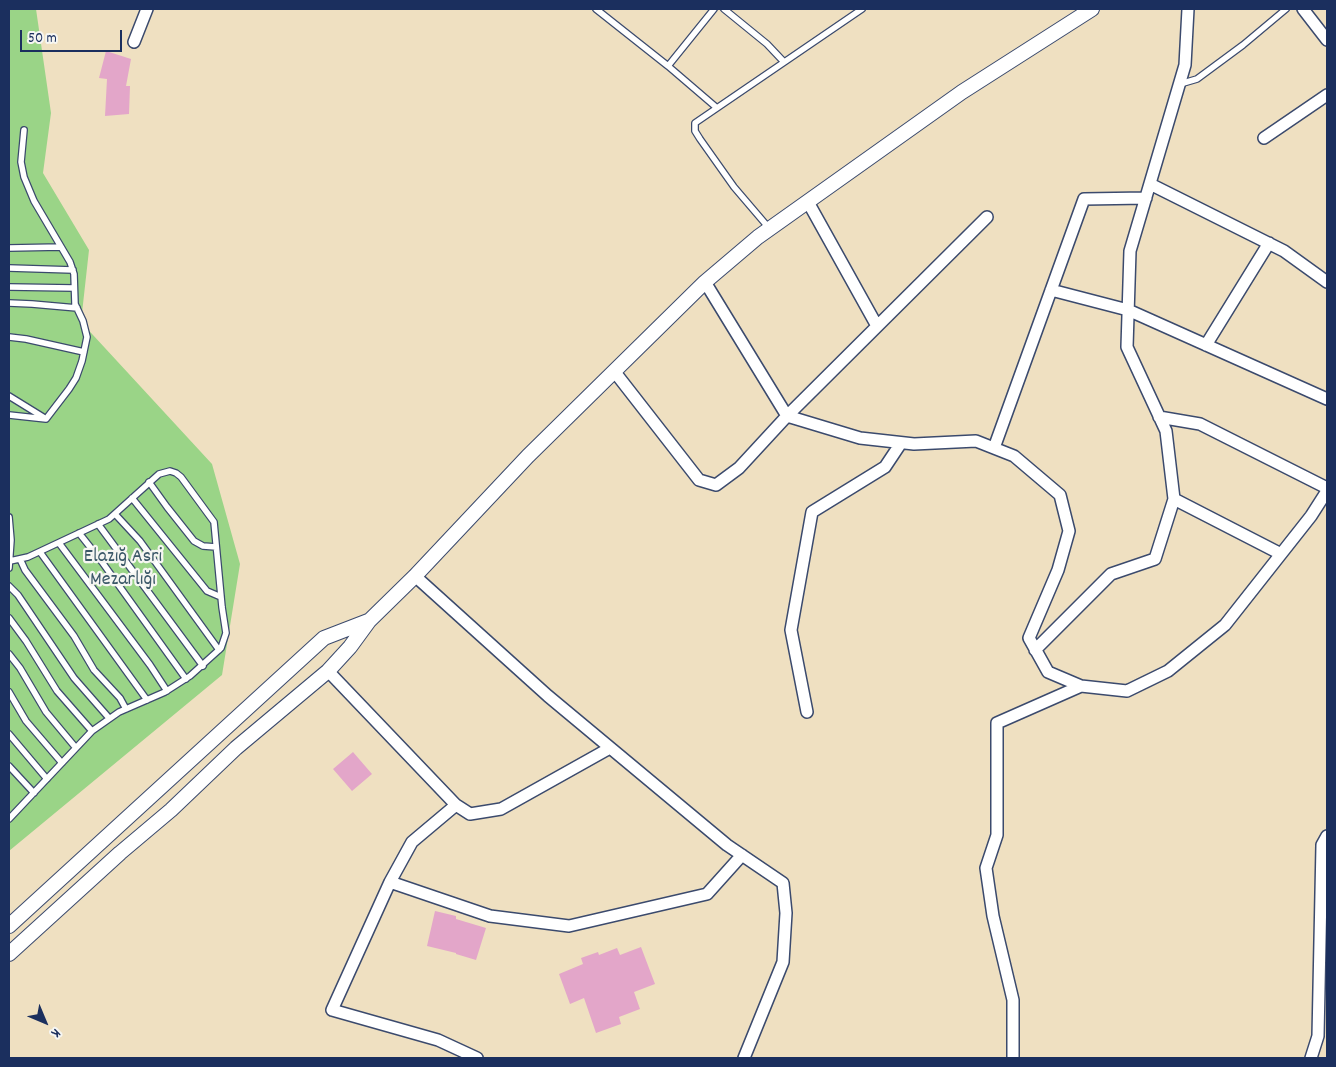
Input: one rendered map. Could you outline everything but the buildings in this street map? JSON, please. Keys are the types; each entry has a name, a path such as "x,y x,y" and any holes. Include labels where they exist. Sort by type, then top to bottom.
{"street":[{"path":"134,42 148,9"},
{"path":"9,954 120,853 171,810 236,748 328,671 350,647 369,621 415,576 528,456 705,282 770,229 962,92 1092,9"},
{"path":"1035,650 1111,574 1155,559 1174,499 1166,431 1127,347 1128,310 1130,250 1185,65 1188,9"},
{"path":"1303,9 1327,40"},
{"path":"1264,138 1327,95"},
{"path":"1150,184 1284,251 1327,282"},
{"path":"994,448 1084,199 1146,198"},
{"path":"808,202 877,326"},
{"path":"614,371 699,480 716,485 739,468 787,416 987,217"},
{"path":"1206,345 1269,243"},
{"path":"705,282 787,416 860,438 914,444 976,441 1014,456 1060,495 1069,531 1058,570 1029,638 1048,672 1081,686 1127,690 1168,671 1226,624 1311,516 1327,489 1200,424 1159,416"},
{"path":"1051,290 1128,310 1327,398"},
{"path":"807,712 791,630 812,512 885,467 901,443"},
{"path":"1174,499 1281,554"},
{"path":"415,576 548,696 610,748 727,845 783,883 786,912 783,962 744,1058"},
{"path":"9,926 324,638 369,621"},
{"path":"328,671 456,805 470,814 501,809 610,748"},
{"path":"1013,1058 1013,1000 993,916 986,868 997,835 997,723 1081,686"},
{"path":"456,805 412,842 390,882 332,1010 438,1040 477,1058"},
{"path":"1311,1058 1318,1036 1322,845 1327,836"},
{"path":"390,882 490,916 569,926 707,894 742,855"}],"lane":[{"path":"596,9 717,108"},
{"path":"668,66 714,9"},
{"path":"724,9 767,44 784,62"},
{"path":"770,229 734,187 695,130 695,123 862,9"},
{"path":"1180,84 1197,79 1243,45 1286,9"},
{"path":"24,130 21,162 24,177 37,207 70,262 73,270 74,296 87,337 80,370 69,389 46,419"},
{"path":"9,248 61,247"},
{"path":"9,268 73,270"},
{"path":"9,287 74,288"},
{"path":"9,303 77,308"},
{"path":"9,337 84,352"},
{"path":"9,396 46,419"},
{"path":"9,414 46,419"},
{"path":"9,819 92,731 109,718 167,690 204,666 224,644 226,633 214,522 181,477 170,471 159,474 108,519 40,552 10,561"},
{"path":"149,482 194,541 203,546 216,547"},
{"path":"132,498 207,591 221,597"},
{"path":"115,514 144,547 220,650"},
{"path":"9,517 9,568"},
{"path":"98,524 204,666"},
{"path":"78,533 102,562 186,679"},
{"path":"59,543 167,690"},
{"path":"40,552 148,700"},
{"path":"20,559 25,570 74,636 94,670 120,698 126,709"},
{"path":"9,586 18,595 74,678 109,718"},
{"path":"9,618 26,641 57,691 92,731"},
{"path":"9,654 20,668 46,712 76,748"},
{"path":"9,692 26,721 62,763"},
{"path":"9,734 48,779"},
{"path":"9,766 34,793"}],"green space":[{"name":"Elazığ Asri Mezarlığı","path":"9,9 36,9 51,113 43,173 89,250 81,322 212,464 240,564 222,675 9,851"}]}
